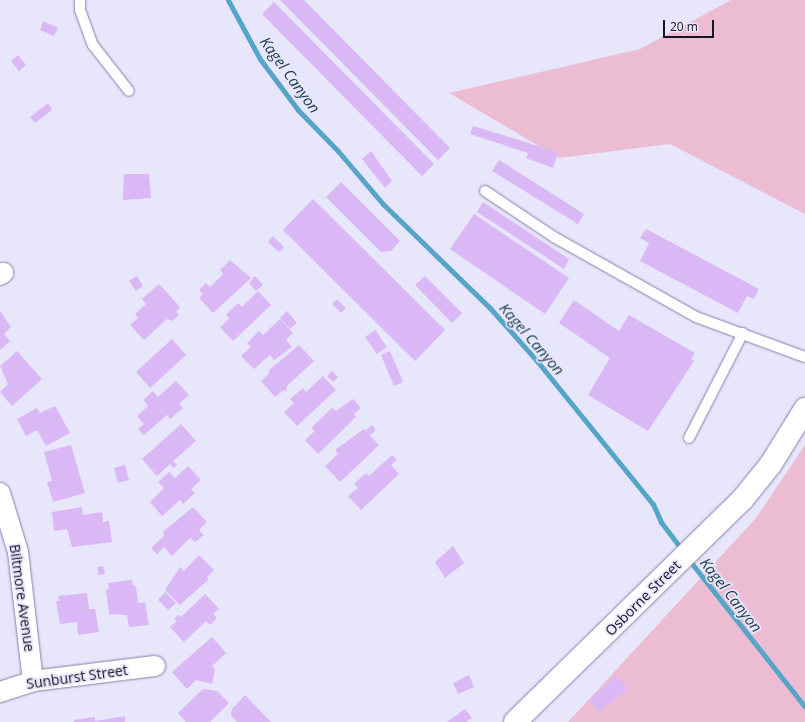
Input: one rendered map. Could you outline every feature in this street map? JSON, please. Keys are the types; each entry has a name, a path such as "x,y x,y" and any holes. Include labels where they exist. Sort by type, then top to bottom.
{"main road":[{"name":"Osborne Street","path":"515,722 667,576 742,500 771,464 805,409"}],"street":[{"name":"Biltmore Avenue","path":"0,493 18,552 33,681"},
{"name":"Sunburst Street","path":"0,692 33,681 155,666"}],"lane":[{"path":"80,0 80,10 93,45 129,91"},
{"path":"485,192 554,237 696,317 805,357"},
{"path":"689,438 743,333"}],"shaded area":[{"path":"731,0 805,0 805,214 670,144 559,158 449,93 640,49"},
{"path":"805,445 805,722 568,722 756,518"}],"building":[{"path":"280,0 304,0 450,148 438,160"},
{"path":"274,2 434,164 422,176 262,14"},
{"path":"43,21 58,28 54,36 40,30"},
{"path":"18,55 26,65 19,71 11,61"},
{"path":"48,103 52,110 35,123 30,117"},
{"path":"473,126 558,152 553,168 526,158 528,153 470,134"},
{"path":"371,151 392,181 385,188 362,159"},
{"path":"499,160 584,214 578,224 492,171"},
{"path":"124,174 149,174 151,198 123,200"},
{"path":"341,182 400,241 391,251 381,252 326,197"},
{"path":"313,199 445,330 415,361 283,230"},
{"path":"483,202 569,259 564,269 477,212"},
{"path":"474,214 569,278 545,314 450,249"},
{"path":"646,229 759,289 754,299 747,296 738,313 640,261 649,243 640,238"},
{"path":"273,236 284,247 279,252 268,242"},
{"path":"230,260 251,278 213,313 199,298 203,294 199,290 206,283 210,287 223,274 220,270"},
{"path":"137,276 143,286 136,291 129,281"},
{"path":"255,276 263,285 256,291 249,283"},
{"path":"425,276 462,313 452,323 415,285"},
{"path":"159,284 180,307 176,312 179,315 172,321 167,319 144,340 130,325 138,318 135,314 146,304 142,299"},
{"path":"258,291 271,305 233,341 220,327 229,319 226,315 238,303 242,307"},
{"path":"337,299 346,308 341,313 332,304"},
{"path":"574,300 619,331 629,315 695,353 691,359 694,361 648,431 588,395 610,358 559,323"},
{"path":"0,311 11,327 4,334 10,341 0,350"},
{"path":"287,311 297,323 290,329 280,318"},
{"path":"280,319 293,333 286,340 292,347 274,360 270,355 254,369 241,356 251,347 247,343 259,331 263,335"},
{"path":"375,330 387,347 377,354 365,337"},
{"path":"172,339 186,355 150,388 136,372"},
{"path":"299,345 314,361 287,386 286,392 284,390 275,397 261,381 270,373 268,371"},
{"path":"17,351 42,379 12,406 0,392 8,384 0,366"},
{"path":"390,351 403,382 394,386 381,355"},
{"path":"332,371 338,377 333,382 327,376"},
{"path":"323,376 336,390 297,426 284,412 294,403 290,399 303,388 306,392"},
{"path":"176,381 189,395 179,404 183,408 170,419 167,415 144,435 138,429 144,424 137,416 148,406 143,400 153,391 158,397"},
{"path":"353,399 361,408 354,414 356,417 318,454 305,440 315,431 311,428 332,408 336,411"},
{"path":"55,406 70,433 46,446 37,430 26,436 17,419 37,408 40,413"},
{"path":"181,424 196,441 173,461 177,465 173,468 170,464 157,476 142,459"},
{"path":"372,425 376,430 370,435 366,430"},
{"path":"364,429 379,445 340,482 325,466 338,454 335,450"},
{"path":"71,445 85,493 53,502 47,482 52,481 44,452"},
{"path":"392,455 397,460 391,465 399,474 361,510 348,496 358,488 354,484 366,473 369,476"},
{"path":"125,465 129,480 118,483 114,468"},
{"path":"188,466 201,480 191,489 195,493 183,504 180,500 162,516 150,502 164,488 158,482 169,472 175,478"},
{"path":"82,507 83,515 102,512 103,522 109,521 112,542 72,547 67,529 54,531 52,512"},
{"path":"193,507 207,522 199,530 204,535 195,542 190,538 172,556 164,547 157,554 151,548 164,536 163,532"},
{"path":"453,546 464,563 445,578 435,562"},
{"path":"199,555 214,570 207,577 209,579 180,605 165,590 180,567 184,571"},
{"path":"103,566 105,574 99,575 97,567"},
{"path":"132,580 133,586 136,586 138,603 145,602 149,625 129,627 127,615 109,614 106,590 109,589 108,583"},
{"path":"165,592 176,603 168,610 158,600"},
{"path":"87,593 89,609 95,609 99,632 78,635 77,622 60,624 56,601 59,601 58,596"},
{"path":"205,594 219,609 213,614 217,618 210,625 206,621 184,642 170,627 177,621 174,619 178,615 181,617"},
{"path":"212,637 226,653 212,666 215,669 212,684 196,680 187,689 172,672"},
{"path":"469,675 474,687 458,694 453,683"},
{"path":"617,676 628,689 599,712 589,700"},
{"path":"203,689 217,691 229,703 210,722 186,722 178,713"},
{"path":"245,695 271,722 237,722 231,716 232,709"},
{"path":"465,709 472,718 466,722 447,722"},
{"path":"125,716 125,722 74,722 74,720 95,717 95,721"}],"waterway":[{"name":"Kagel Canyon","path":"228,0 260,59 298,110 338,151 383,204 490,308 537,361 653,504 661,522 682,550"},
{"name":"Kagel Canyon","path":"689,560 805,707"}]}
